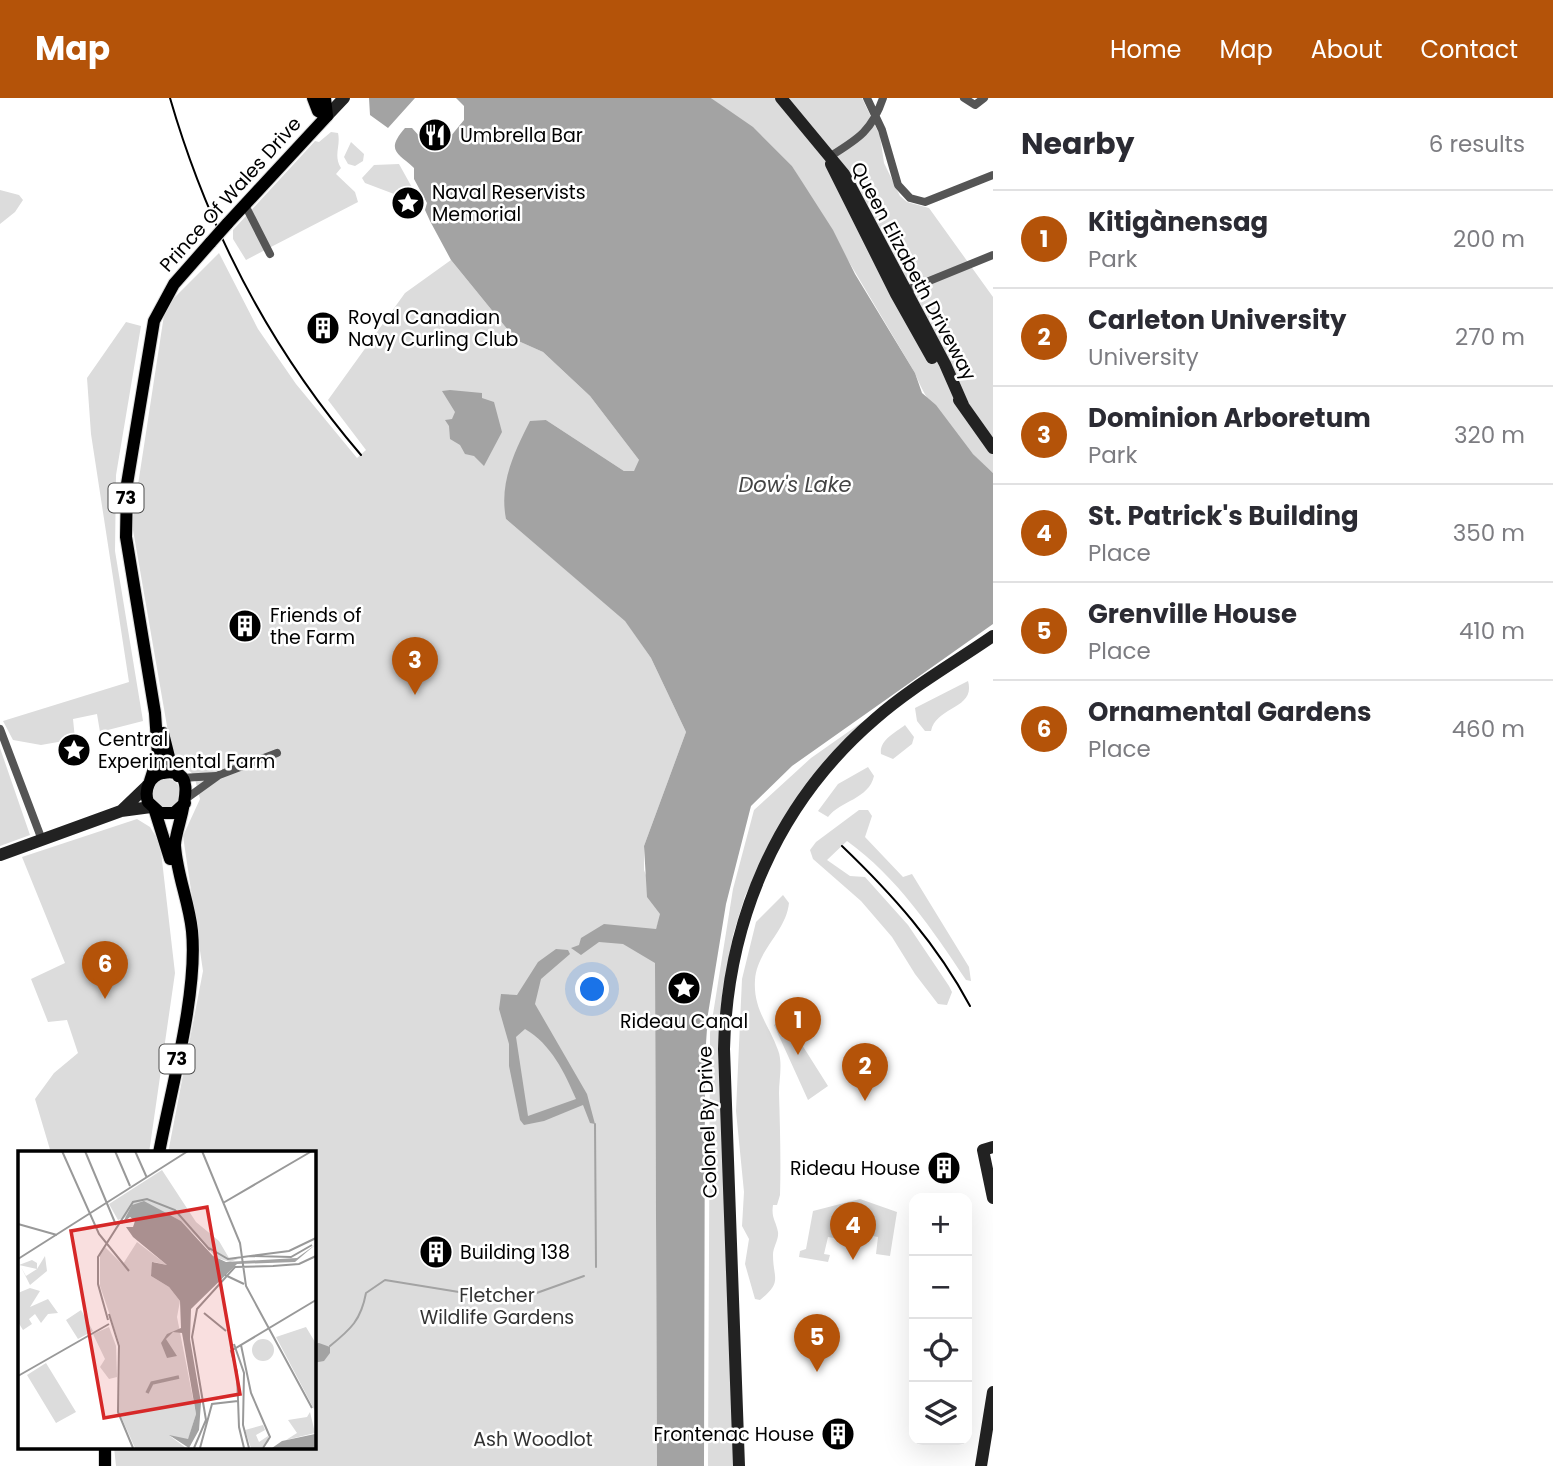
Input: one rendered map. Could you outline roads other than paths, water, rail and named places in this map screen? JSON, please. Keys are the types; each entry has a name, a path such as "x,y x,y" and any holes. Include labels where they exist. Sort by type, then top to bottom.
{"main road":[{"path":"313,98 318,111 327,116"},
{"path":"325,98 327,116"},
{"path":"327,116 344,98"},
{"name":"Queen Elizabeth Driveway","path":"780,98 829,157 835,176 963,405 993,448"},
{"name":"Prince Of Wales Drive","path":"149,784 158,756 155,713 126,537 127,484 154,321 174,284 327,116"},
{"name":"Colonel By Drive","path":"739,1466 724,1049 730,971 751,895 785,826 820,777 877,717 993,636"},
{"name":"Colonel By Drive","path":"863,733 993,646"},
{"name":"Prince Of Wales Drive","path":"155,713 179,777"},
{"path":"121,811 149,784 166,773 179,777"},
{"name":"73","path":"159,1151 189,993 191,966 192,931 176,848 177,827 187,788 179,777"},
{"name":"73","path":"149,784 146,797 167,841 191,966"},
{"path":"0,855 121,811 153,809 174,813 186,800"},
{"path":"988,1148 993,1198"},
{"path":"981,1466 993,1392"},
{"path":"105,1448 105,1466"}],"street":[{"path":"867,98 898,186 903,193 925,202 993,175"},
{"path":"829,157 873,125 883,98"},
{"path":"964,98 975,105 984,98"},
{"path":"245,205 270,254"},
{"path":"901,293 993,255"},
{"path":"0,729 42,840"},
{"path":"186,800 219,775 277,753"},
{"path":"179,777 219,775"}],"water":[{"path":"369,98 415,98 388,128 370,115"},
{"name":"Dow's Lake","path":"456,98 711,98 753,127 792,166 833,230 855,274 915,373 922,393 936,405 973,454 993,473 993,624 792,766 751,806 726,904 708,1014 705,1058 704,1466 657,1466 655,963 623,944 599,942 581,955 571,948 579,945 581,938 604,924 656,929 660,914 647,897 644,846 686,732 651,658 625,621 506,519 504,506 509,468 530,421 546,420 624,471 634,471 639,460 590,396 543,352 516,340 451,260 430,221 425,210 427,203 414,179 414,168 396,151 396,142 405,128 412,128 431,149 441,148 464,120 464,106"},
{"path":"442,391 482,393 482,398 494,402 502,432 484,466 474,456 465,454 460,445 450,439 449,426 445,420 452,419 455,412"},
{"path":"556,949 568,950 570,954 541,979 535,1004 587,1094 595,1124 590,1123 583,1105 544,1121 524,1125 520,1120 509,1066 509,1044 499,1009 501,994 517,995 538,962","holes":["525,1029 534,1035 556,1060 576,1099 528,1116 516,1037"]},
{"path":"315,1344 330,1347 330,1353 324,1361 315,1363"}],"waterway":[{"path":"595,1124 596,1267"},
{"path":"330,1346 354,1323 366,1293 385,1280 502,1299 531,1295 584,1276"}],"tram line":[{"path":"170,98 203,194 246,287 299,374 361,455"},
{"path":"842,846 912,921 943,962 970,1006"}],"place":[{"name":"Umbrella Bar","path":"435,135"},
{"name":"Naval Reservists Memorial","path":"408,203"},
{"name":"Royal Canadian Navy Curling Club","path":"323,328"},
{"name":"Friends of the Farm","path":"245,626"},
{"name":"Dominion Arboretum","path":"415,695"},
{"name":"Central Experimental Farm","path":"74,750"},
{"name":"Rideau Canal","path":"684,988"},
{"name":"Ornamental Gardens","path":"105,999"},
{"name":"Kitigànensag","path":"798,1055"},
{"name":"Carleton University","path":"865,1101"},
{"name":"Rideau House","path":"944,1168"},
{"name":"Building 138","path":"436,1252"},
{"name":"St. Patrick's Building","path":"853,1260"},
{"name":"Grenville House","path":"817,1372"},
{"name":"Frontenac House","path":"838,1434"}],"park label":[{"name":"Fletcher Wildlife Gardens","path":"497,1306"},
{"name":"Ash Woodlot","path":"533,1439"}]}
